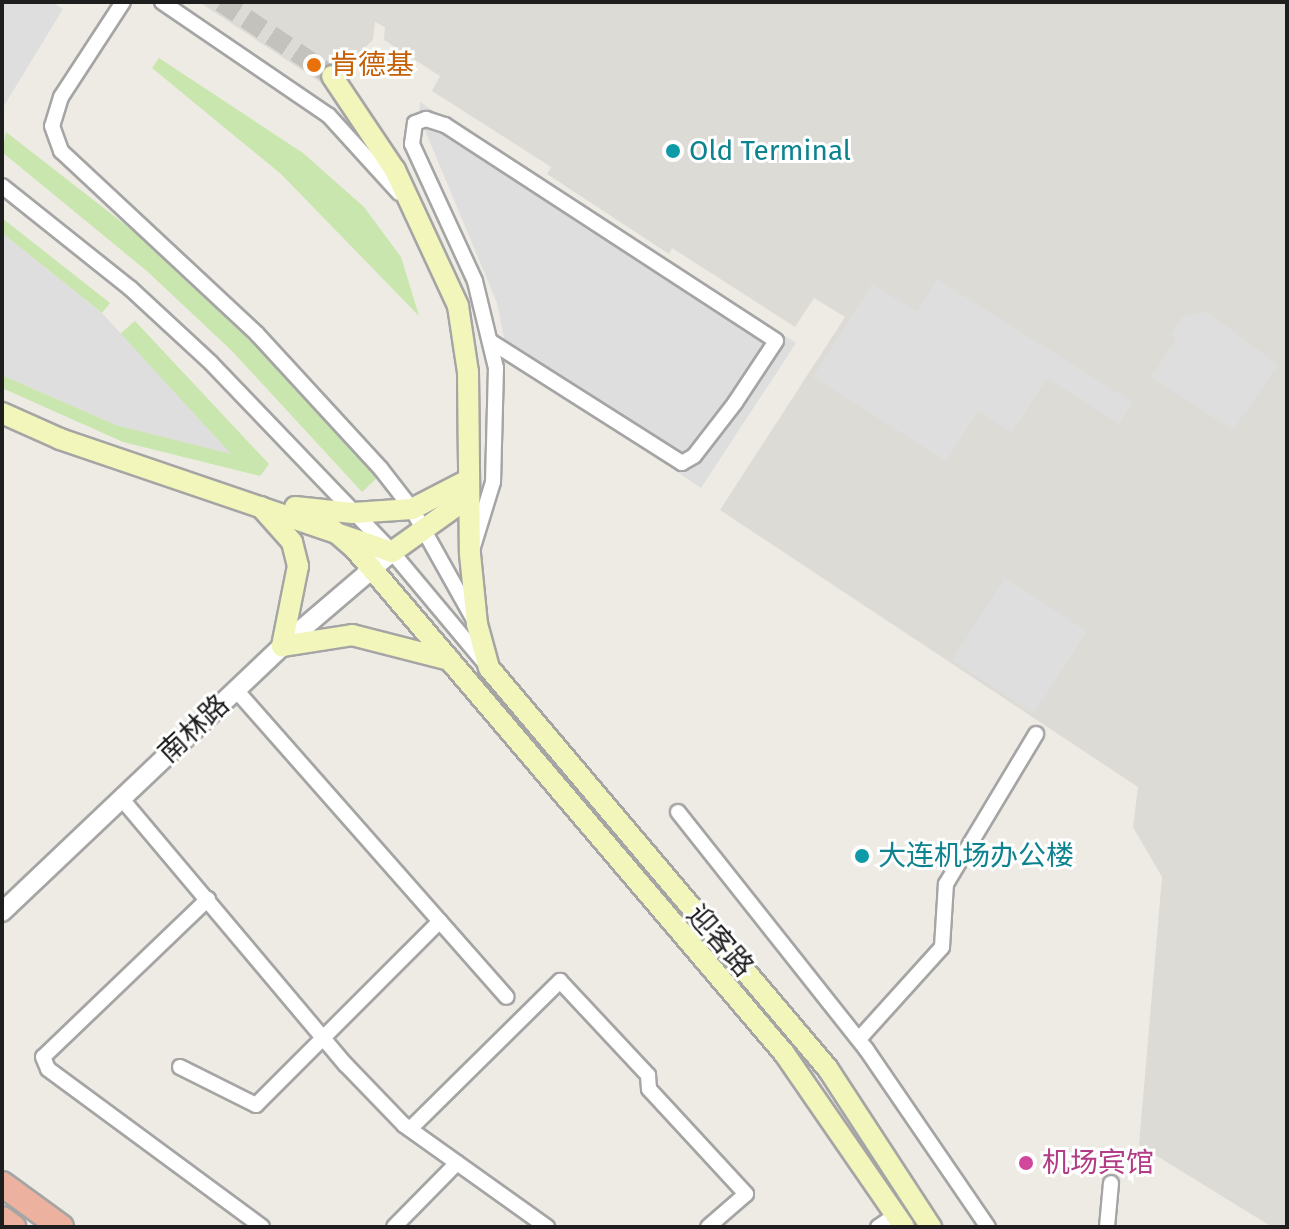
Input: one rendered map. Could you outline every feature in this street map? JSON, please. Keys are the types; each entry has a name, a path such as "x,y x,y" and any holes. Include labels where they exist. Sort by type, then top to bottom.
{"highway":[{"path":"2,1184 61,1227"},
{"path":"2,1219 13,1227"}],"main road":[{"path":"332,76 369,124 419,218 458,306 470,402 466,490 470,554 477,624 489,668"},
{"path":"2,413 60,439 255,502 392,552 466,490"},
{"path":"255,502 353,513 412,509 466,490"},
{"path":"255,502 292,542 298,566 282,646 352,635 450,660"},
{"path":"332,529 450,660 758,1023 826,1107 900,1221"},
{"name":"迎客路","path":"489,668 828,1069 931,1227"}],"street":[{"path":"123,2 61,97 52,126 61,151 257,334 412,509 477,624"},
{"path":"162,2 329,116 419,218"},
{"path":"470,554 493,482 496,368 460,243 412,144 415,123 426,119 445,125 776,341 727,414 694,456 682,463 491,342"},
{"path":"2,186 130,288 211,363 392,552 489,668"},
{"name":"南林路","path":"2,912 282,646 392,552"},
{"path":"236,690 507,997"},
{"path":"859,1039 942,947 946,884 1036,734"},
{"path":"121,798 326,1040 410,1129 547,1227"},
{"path":"678,812 859,1039 986,1226"},
{"path":"208,899 43,1057 48,1069 262,1227"},
{"path":"180,1067 256,1105 326,1040 440,921"},
{"path":"410,1129 560,981 648,1075 649,1089 746,1194 708,1227"},
{"path":"394,1227 457,1163"},
{"path":"1107,1227 1111,1183"},
{"path":"878,1227 900,1221"}],"shaded area":[{"path":"2,2 52,2 63,9 2,109"},
{"path":"199,2 1287,2 1287,1227 1272,1227 1139,1145 1162,877 1133,827 1138,787 720,510 845,317 814,298 795,327 672,248 669,254 547,174 551,167 432,91 440,76 384,40 385,27 375,22 373,40 349,62 343,60 326,86"},
{"path":"420,102 796,343 701,488 508,358 497,303 419,116"},
{"path":"2,233 102,313 231,454 116,425 2,375"},
{"path":"937,279 1132,402 1119,424 1047,378 1012,433 978,411 946,461 813,377 872,284 917,312"},
{"path":"1207,312 1278,365 1233,430 1151,377 1177,338 1171,335 1183,316"},
{"path":"1005,578 1087,631 1034,714 952,660"}],"green space":[{"path":"159,58 303,153 364,207 401,257 419,316 281,174 152,68"},
{"path":"6,132 132,230 263,353 378,477 362,492 232,351 148,272 2,152"},
{"path":"2,218 110,303 102,313 2,233"},
{"path":"135,321 269,464 260,476 123,442 2,388 2,375 116,425 230,453 120,334"}],"tunnel":[{"path":"221,2 332,76"}],"place":[{"name":"肯德基","path":"314,65"},
{"name":"Old Terminal","path":"673,151"},
{"name":"大连机场办公楼","path":"862,856"},
{"name":"机场宾馆","path":"1026,1163"}]}
